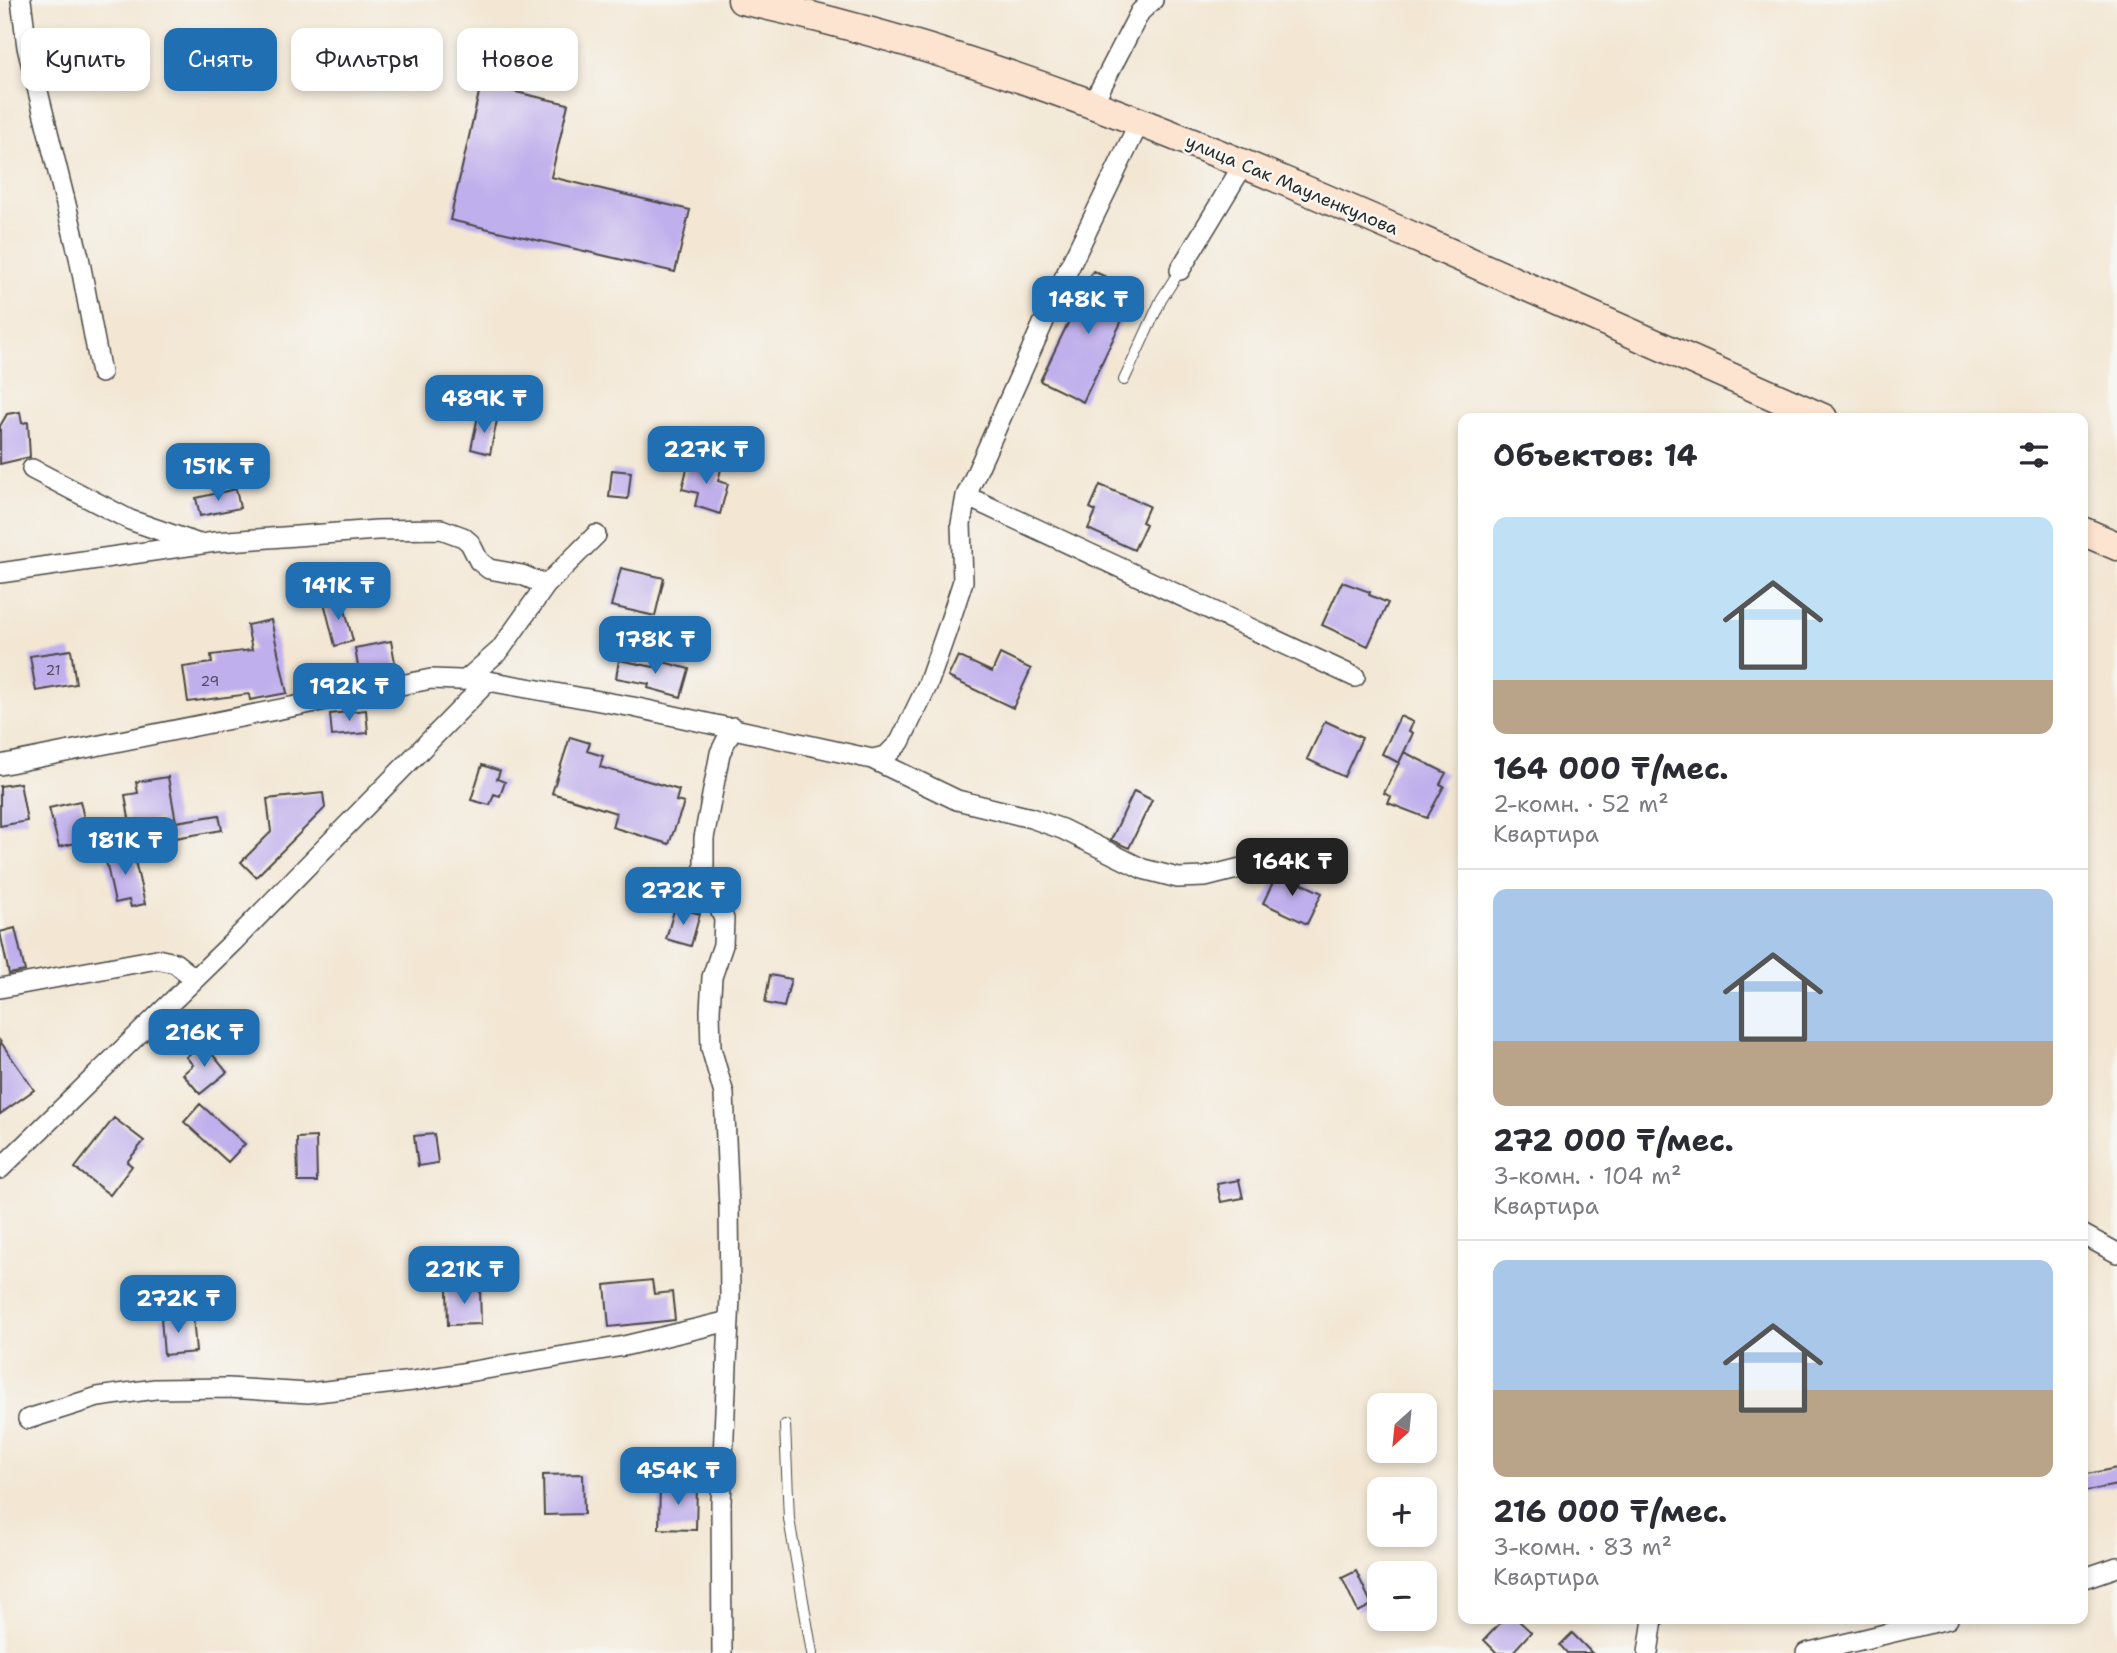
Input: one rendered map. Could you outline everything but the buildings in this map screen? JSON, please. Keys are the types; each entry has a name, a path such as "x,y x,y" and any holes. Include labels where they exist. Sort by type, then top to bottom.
{"main road":[{"name":"улица Сак Мауленкулова","path":"742,0 809,14 941,51 1140,121 1245,162 1813,413"},
{"path":"2088,534 2117,546"}],"street":[{"path":"21,0 27,47 79,257 101,373"},
{"path":"1093,103 1140,12 1153,0"},
{"path":"872,759 886,756 900,742 928,684 963,581 961,524 966,496 1048,310 1140,121"},
{"path":"1180,270 1245,162"},
{"path":"32,469 130,520 201,544"},
{"path":"966,496 1355,677"},
{"path":"0,573 201,544 377,530 441,529 463,537 470,543 479,561 489,569 522,575 546,585"},
{"path":"468,678 500,650 546,585 596,535"},
{"path":"0,765 431,679 468,678 733,727 872,759 957,800 1031,818 1143,869 1178,878 1205,877 1280,858"},
{"path":"0,1168 194,978 488,681"},
{"path":"722,1653 721,1503 729,1321 729,1207 724,1094 710,1048 710,1011 712,977 723,945 724,919 704,871 704,838 720,753 733,727"},
{"path":"0,988 157,959 175,963 194,978"},
{"path":"2088,1237 2117,1253"},
{"path":"28,1419 98,1398 155,1389 228,1388 308,1393 413,1381 624,1346 729,1321"},
{"path":"2088,1577 2117,1567"},
{"path":"1648,1653 1652,1624"},
{"path":"1806,1653 1927,1624"}],"lane":[{"path":"1124,380 1161,300 1180,270"},
{"path":"785,1425 789,1519 813,1653"}]}
